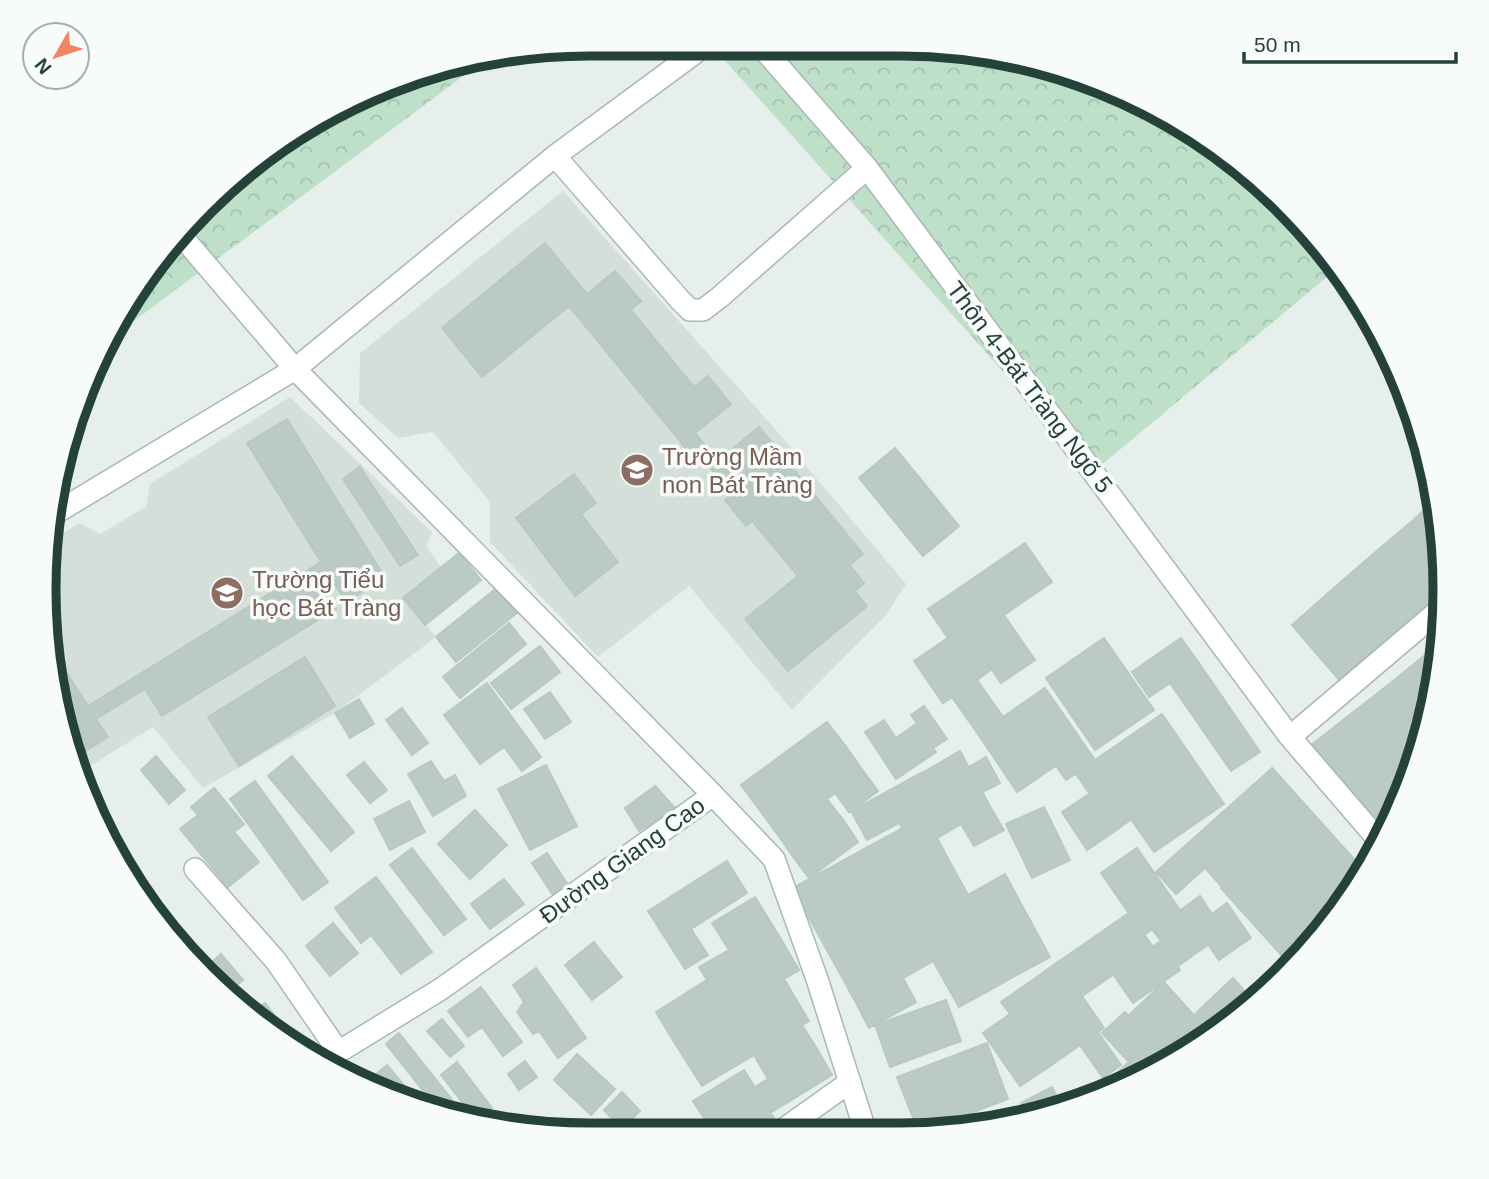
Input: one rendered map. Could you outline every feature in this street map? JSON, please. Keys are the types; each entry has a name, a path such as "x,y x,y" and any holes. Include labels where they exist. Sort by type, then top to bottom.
{"street":[{"path":"63,509 295,369 555,156 691,56"},
{"name":"Thôn 4-Bát Tràng Ngõ 5","path":"769,56 867,168 1290,737 1373,835"},
{"path":"555,156 690,310 703,310 720,297 867,168"},
{"path":"186,241 295,369 713,795"},
{"path":"1290,737 1432,616"},
{"name":"Đường Giang Cao","path":"331,1056 442,989 713,795 774,859 817,979 863,1123"},
{"path":"195,869 276,961 329,1055"},
{"path":"792,1123 850,1082"}],"shaded area":[{"name":"Trường Mầm non Bát Tràng","path":"563,191 769,422 906,584 886,615 792,710 689,586 598,657 490,542 490,502 433,432 398,438 359,403 360,353"},
{"name":"Trường Tiểu học Bát Tràng","path":"290,397 432,532 426,546 441,567 404,598 436,637 335,713 203,788 153,727 87,768 74,728 61,659 56,590 59,536 79,523 100,534 146,507 150,484"}],"green space":[{"path":"721,56 934,57 1004,66 1071,84 1135,111 1196,146 1251,188 1301,238 1330,275 1093,472"},
{"path":"473,69 124,328 146,293 188,238 212,212 265,166 323,127 354,111 418,84"}],"building":[{"path":"545,243 587,294 615,271 641,301 631,310 694,387 708,376 731,404 695,433 718,461 759,427 863,554 850,565 864,583 855,591 867,606 788,671 745,619 798,576 752,521 746,526 725,500 732,494 698,453 693,457 569,306 482,377 442,328"},
{"path":"287,419 385,578 346,602 329,574 318,581 336,609 162,716 145,689 96,719 108,737 82,753 66,694 62,665 88,706 321,562 247,443"},
{"path":"895,448 959,526 923,556 859,478"},
{"path":"360,467 418,555 400,566 343,479"},
{"path":"574,474 596,503 581,514 618,562 575,596 516,518"},
{"path":"1426,508 1431,547 1410,523"},
{"path":"1410,523 1431,547 1433,600 1385,544"},
{"path":"1025,543 1052,582 970,638 943,599"},
{"path":"1385,544 1433,602 1393,637 1343,580"},
{"path":"459,553 481,580 425,625 403,598"},
{"path":"1343,580 1393,637 1341,682 1292,625"},
{"path":"498,587 518,612 456,662 436,637"},
{"path":"943,599 963,628 948,638 928,609"},
{"path":"1004,615 1035,660 1001,683 970,638"},
{"path":"509,623 526,644 460,698 443,677"},
{"path":"963,628 992,669 977,680 948,638"},
{"path":"948,638 977,680 943,703 914,661"},
{"path":"1104,638 1154,710 1095,750 1046,678"},
{"path":"1181,638 1199,663 1149,697 1132,672"},
{"path":"540,646 560,672 511,709 491,683"},
{"path":"1429,652 1427,669 1419,660"},
{"path":"305,657 335,706 239,766 208,717"},
{"path":"1419,660 1427,669 1419,712 1417,713 1392,682"},
{"path":"1199,663 1260,752 1231,771 1170,683"},
{"path":"977,680 1003,717 978,734 952,697"},
{"path":"1392,682 1417,713 1377,745 1351,714"},
{"path":"487,683 541,757 522,771 504,747 480,764 444,715"},
{"path":"1045,688 1095,760 1066,780 1016,708"},
{"path":"550,692 571,722 545,739 524,709"},
{"path":"359,699 374,724 350,738 335,713"},
{"path":"924,706 947,739 933,748 936,752 896,779 865,732 884,720 896,738 917,723 911,715"},
{"path":"402,708 428,743 412,755 386,720"},
{"path":"1016,708 1056,766 1048,771 1009,713"},
{"path":"1009,713 1048,771 1017,792 978,734"},
{"path":"1417,713 1403,765 1397,770 1377,745"},
{"path":"1162,714 1224,804 1154,852 1095,760"},
{"path":"1351,714 1397,770 1354,804 1309,747"},
{"path":"827,722 847,748 810,775 790,749"},
{"path":"847,748 864,772 827,799 810,775"},
{"path":"790,749 827,799 778,835 741,785"},
{"path":"960,751 991,808 961,824 931,768"},
{"path":"156,756 185,790 169,804 141,770"},
{"path":"292,756 354,832 331,851 268,776"},
{"path":"986,757 1000,783 983,792 969,767"},
{"path":"1095,760 1134,817 1115,831 1076,774"},
{"path":"431,761 444,781 455,775 466,796 433,816 408,774"},
{"path":"364,762 387,790 370,803 347,775"},
{"path":"546,765 577,826 530,850 498,789"},
{"path":"931,768 961,824 937,838 906,781"},
{"path":"1272,768 1292,790 1205,868 1185,846"},
{"path":"1397,770 1400,774 1375,830 1354,804"},
{"path":"864,772 878,791 849,812 835,793"},
{"path":"255,781 328,882 303,900 230,799"},
{"path":"906,781 925,816 902,828 883,794"},
{"path":"655,786 675,808 639,831 625,808"},
{"path":"214,788 244,824 234,832 259,862 228,887 180,829 198,815 191,807"},
{"path":"1292,790 1309,809 1222,887 1205,868"},
{"path":"883,794 899,823 867,840 851,811"},
{"path":"1089,794 1115,831 1087,850 1062,812"},
{"path":"827,799 844,821 794,858 778,835"},
{"path":"409,801 425,832 390,850 374,819"},
{"path":"1044,807 1070,860 1032,878 1006,824"},
{"path":"991,808 1004,830 974,846 961,824"},
{"path":"1309,809 1358,863 1323,914 1302,940 1283,957 1221,888"},
{"path":"475,810 507,845 470,879 438,844"},
{"path":"925,816 937,838 902,857 890,835"},
{"path":"844,821 858,842 809,878 794,858"},
{"path":"890,835 902,857 878,869 866,848"},
{"path":"937,838 951,864 928,877 913,851"},
{"path":"1185,846 1205,868 1176,894 1156,872"},
{"path":"412,848 466,919 444,935 390,865"},
{"path":"866,848 881,875 808,916 793,888"},
{"path":"1137,848 1180,910 1144,935 1101,873"},
{"path":"913,851 928,877 893,896 878,869"},
{"path":"547,853 568,885 553,895 532,863"},
{"path":"727,861 747,893 691,929 708,955 685,969 648,911"},
{"path":"951,864 988,931 965,944 928,877"},
{"path":"1005,874 1025,911 988,931 968,895"},
{"path":"881,875 893,896 819,936 808,916"},
{"path":"376,877 432,952 401,974 371,935 361,943 335,908"},
{"path":"928,877 946,911 838,970 819,936"},
{"path":"504,879 524,904 490,929 471,904"},
{"path":"1200,896 1212,914 1183,934 1171,917"},
{"path":"755,897 779,936 707,980 699,967 729,950 712,923"},
{"path":"1227,903 1251,938 1236,948 1212,914"},
{"path":"946,911 965,944 933,961 915,928"},
{"path":"1025,911 1050,957 1013,977 988,931"},
{"path":"1129,913 1153,947 1101,983 1077,949"},
{"path":"1212,914 1226,933 1196,953 1183,934"},
{"path":"1171,917 1179,928 1161,941 1152,929"},
{"path":"333,923 358,953 330,976 306,946"},
{"path":"915,928 933,961 903,978 885,944"},
{"path":"1179,928 1196,953 1178,966 1161,941"},
{"path":"988,931 1013,977 990,990 965,944"},
{"path":"1226,933 1236,948 1219,960 1208,944"},
{"path":"779,936 799,970 728,1013 707,980"},
{"path":"1302,940 1285,959 1283,957"},
{"path":"1161,941 1180,970 1133,1003 1113,974"},
{"path":"594,942 622,977 592,1000 565,965"},
{"path":"885,944 903,978 856,1003 838,970"},
{"path":"965,944 990,990 959,1007 933,961"},
{"path":"1077,949 1101,983 1082,996 1058,962"},
{"path":"221,954 243,980 234,987 209,964"},
{"path":"1058,962 1082,996 1058,1013 1034,979"},
{"path":"536,968 586,1038 558,1058 539,1031 533,1034 517,1012 524,1002 513,985"},
{"path":"903,978 916,1002 869,1028 856,1003"},
{"path":"1233,978 1247,994 1205,1027 1194,1015"},
{"path":"784,979 809,1021 754,1055 728,1013"},
{"path":"1034,979 1043,991 1010,1014 1001,1002"},
{"path":"707,980 728,1013 676,1045 656,1012"},
{"path":"1164,982 1204,1027 1164,1053 1129,1015"},
{"path":"481,987 522,1042 503,1056 482,1027 468,1037 448,1011"},
{"path":"1043,991 1080,1045 1047,1068 1010,1014"},
{"path":"1082,996 1104,1028 1080,1045 1058,1013"},
{"path":"946,1000 961,1041 890,1067 875,1025"},
{"path":"265,1003 281,1025 265,1013 259,1008"},
{"path":"1125,1012 1152,1041 1129,1062 1102,1033"},
{"path":"728,1013 754,1055 702,1086 676,1045"},
{"path":"1010,1014 1047,1068 1020,1086 983,1033"},
{"path":"442,1019 464,1046 450,1057 427,1031"},
{"path":"802,1025 817,1049 768,1079 754,1055"},
{"path":"1098,1032 1121,1065 1103,1078 1080,1045"},
{"path":"399,1033 457,1107 429,1098 386,1044"},
{"path":"1152,1041 1164,1053 1134,1068 1129,1062"},
{"path":"987,1043 1008,1099 954,1120 915,1123 897,1077"},
{"path":"817,1049 832,1075 770,1113 755,1087"},
{"path":"577,1054 615,1089 591,1115 554,1080"},
{"path":"525,1061 537,1077 519,1090 508,1074"},
{"path":"457,1062 492,1108 485,1113 467,1109 441,1075"},
{"path":"1129,1062 1134,1068 1110,1079"},
{"path":"387,1065 409,1092 385,1082 373,1077"},
{"path":"744,1070 777,1123 707,1123 693,1101"},
{"path":"1052,1087 1058,1099 1024,1108 1021,1103"},
{"path":"622,1092 640,1111 628,1123 616,1123 604,1110"}],"place":[{"name":"Trường Mầm non Bát Tràng","path":"637,470"},
{"name":"Trường Tiểu học Bát Tràng","path":"227,593"}]}
